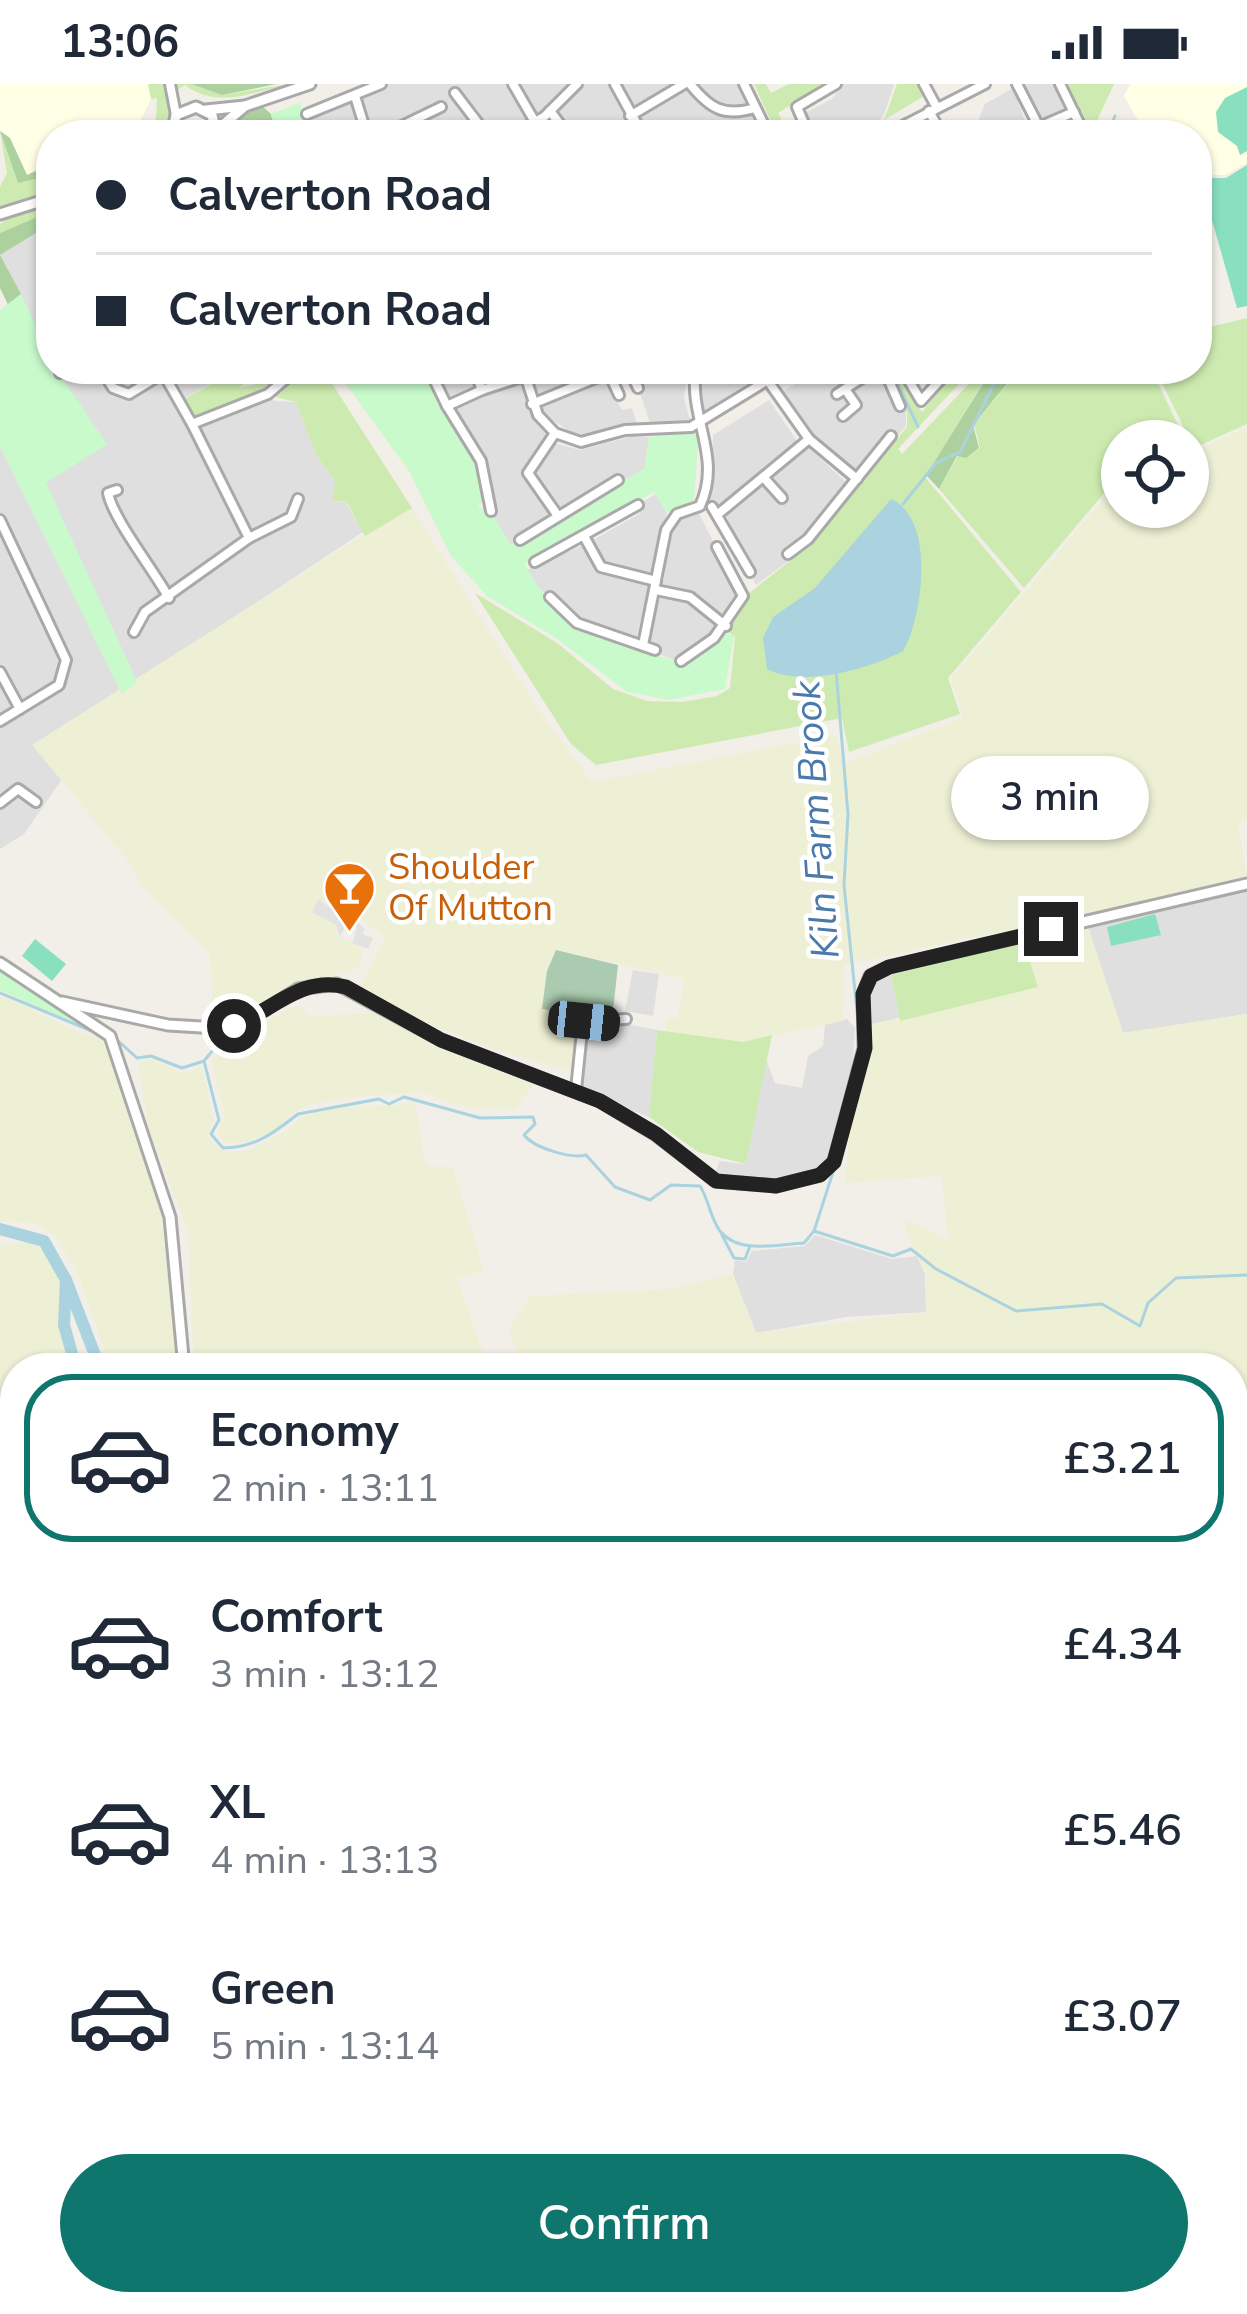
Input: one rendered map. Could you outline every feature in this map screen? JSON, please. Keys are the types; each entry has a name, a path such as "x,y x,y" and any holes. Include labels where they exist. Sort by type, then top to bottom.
{"street":[{"path":"176,115 201,108 245,106 310,84"},
{"path":"307,114 381,84"},
{"path":"513,84 534,120"},
{"path":"538,120 577,84"},
{"path":"615,84 633,120"},
{"path":"630,116 687,84 715,109 731,113 755,108"},
{"path":"744,84 761,120"},
{"path":"803,120 797,107 836,84"},
{"path":"924,84 937,120"},
{"path":"914,120 985,84"},
{"path":"1016,84 1035,120"},
{"path":"1060,84 1078,120"},
{"path":"171,88 201,108 208,120"},
{"path":"171,88 174,120"},
{"path":"455,93 476,120"},
{"path":"355,96 362,120"},
{"path":"229,120 245,106"},
{"path":"413,120 441,106"},
{"path":"550,111 557,120"},
{"path":"1055,120 1074,112"},
{"path":"0,218 36,204"},
{"path":"110,384 129,394 145,384"},
{"path":"172,384 249,538"},
{"path":"192,424 282,384"},
{"path":"436,384 481,461 491,511"},
{"path":"479,384 482,391"},
{"path":"447,406 498,384"},
{"path":"527,384 532,404 555,433 580,442 700,422 763,384"},
{"path":"532,404 577,384"},
{"path":"614,384 619,394"},
{"path":"636,384 638,388"},
{"path":"643,645 670,520 703,500 707,446 691,398 693,384"},
{"path":"770,384 809,439 857,479"},
{"path":"843,416 856,405 841,391 853,384"},
{"path":"888,384 900,406"},
{"path":"910,384 921,405 938,384"},
{"path":"555,433 527,472 558,517"},
{"path":"788,554 808,539 891,436"},
{"path":"750,572 714,511 764,478 809,439"},
{"path":"764,478 784,501"},
{"path":"520,540 618,479"},
{"path":"116,490 108,493 112,512 136,538 169,598"},
{"path":"134,632 136,620 249,538 291,517 298,503 310,512"},
{"path":"535,562 638,505"},
{"path":"0,520 66,660 59,685 0,721"},
{"path":"585,538 601,567 690,597 726,626"},
{"path":"681,661 692,658 726,626 743,590 717,547"},
{"path":"550,597 577,623 655,650"},
{"path":"0,672 20,709"},
{"path":"0,803 18,789 36,802"},
{"path":"62,1002 182,1026 234,1026 298,989 338,984 441,1040 576,1090 634,1119 716,1181 776,1186 830,1170 865,1048 863,994 871,976 889,967 1247,884"},
{"path":"0,963 110,1037 170,1217 183,1353"},
{"path":"110,1037 117,1016"},
{"path":"576,1090 584,1021 626,1019"}],"shaded area":[{"path":"0,84 148,84 151,99 140,120 36,120 36,171 27,175 10,138 0,130"},
{"path":"376,84 750,84 767,120 305,120 304,113"},
{"path":"843,84 894,84 879,120 808,120 805,113 832,99"},
{"path":"1020,84 1062,84 1075,109 1052,120 1039,120"},
{"path":"1130,84 1247,84 1247,163 1225,175 1212,175 1212,120 1138,120 1124,96"},
{"path":"1013,88 1025,120 978,120 985,104"},
{"path":"36,233 36,327 0,255"},
{"path":"66,384 171,384 192,423 268,394 274,401 296,402 316,455 335,481 335,502 345,501 363,532 137,682 45,482 106,444"},
{"path":"172,384 210,384 183,399"},
{"path":"439,384 493,384 448,402"},
{"path":"522,384 528,404 549,431 527,464 526,474 553,515 511,545 492,515 484,462 453,408"},
{"path":"533,384 569,384 538,398"},
{"path":"590,384 607,384 622,410 632,408 637,424 579,437 544,415 540,406"},
{"path":"637,384 686,384 690,420 651,426"},
{"path":"700,384 750,384 701,414 697,401"},
{"path":"795,384 884,384 896,410 903,408 906,413 906,426 896,438 889,435 857,472 812,435 781,393"},
{"path":"769,400 799,444 717,506 710,502 713,435"},
{"path":"1247,427 1247,820 1238,823 1247,879 844,965 843,1021 743,1042 665,1033 666,1019 677,1019 684,979 557,950 543,1009 581,1017 574,1072 487,1047 400,1012 361,986 385,938 358,916 318,900 312,912 336,925 337,936 362,948 360,968 287,987 231,1022 208,1021 213,990 209,953 144,889 128,861 32,745 410,505 538,709 592,782 836,735 843,764 963,717 951,679 1101,502 1101,528 1209,528 1209,444"},
{"path":"633,436 649,437 645,468 621,483 617,476 560,511 532,480 532,466 554,443 580,450"},
{"path":"0,446 121,692 33,745 62,779 24,834 0,849"},
{"path":"809,448 848,484 786,554 790,560 756,585 726,515"},
{"path":"656,494 667,513 650,577 609,569 591,541 641,513 640,503"},
{"path":"699,513 739,594 728,618 687,594 662,587 673,529 681,519"},
{"path":"581,546 597,571 649,585 636,640 571,620 534,583 527,570"},
{"path":"660,597 689,602 718,628 677,661 656,653 649,644"},
{"path":"1247,890 1247,1014 1123,1033 1088,927"},
{"path":"318,900 358,922 365,929 362,934 373,938 368,949 352,943 357,928 346,924 340,937 336,925 312,912"},
{"path":"1088,927 1123,1033 1247,1014 1247,1353 517,1353 509,1329 530,1296 669,1289 733,1274 756,1333 926,1312 925,1274 902,1219 948,1238 941,1176 845,1183 851,1114 869,1052 867,1025 1038,986 1024,942"},
{"path":"556,950 618,965 612,1020 542,1009 547,971"},
{"path":"633,970 659,974 653,1016 625,1011"},
{"path":"891,975 900,1021 867,1025 865,997 870,983"},
{"path":"0,998 108,1040 169,1236 179,1353 106,1353 77,1272 55,1236 35,1223 0,1221"},
{"path":"298,1005 309,1016 380,1013 403,1029 471,1058 539,1079 513,1110 458,1106 422,1092 343,1098 309,1105 289,1115 283,1126 248,1142 224,1143 217,1131 225,1116 211,1061 227,1041"},
{"path":"847,1019 855,1028 853,1059 826,1165 778,1180 714,1179 719,1161 746,1164 766,1059 775,1083 802,1088 808,1056 823,1046 825,1024"},
{"path":"626,1024 657,1030 649,1117 579,1090 586,1025 608,1029"},
{"path":"151,1059 182,1073 202,1067 214,1120 207,1136 222,1151 246,1151 289,1130 300,1117 328,1109 415,1104 426,1166 453,1167 484,1271 457,1278 483,1353 193,1353 188,1231 148,1127 138,1063"},
{"path":"815,1235 892,1259 917,1256 925,1274 926,1312 847,1317 756,1333 733,1274 735,1260 746,1262 752,1251 805,1246"},
{"path":"30,1241 45,1252 63,1288 57,1317 69,1353 0,1353 0,1246"}],"green space":[{"path":"148,84 191,84 222,95 289,84 222,98 185,85 173,93 172,120 155,120 157,98 151,99"},
{"path":"191,84 277,84 222,95"},
{"path":"754,84 766,84 771,93 789,84 825,84 778,113 782,120 770,120"},
{"path":"897,84 918,84 924,96 884,120"},
{"path":"1063,84 1114,84 1097,120 1081,120"},
{"path":"1247,87 1247,151 1240,155 1237,146 1218,132 1216,112 1225,98"},
{"path":"300,103 304,120 272,120 271,114"},
{"path":"262,106 272,120 233,120"},
{"path":"0,131 18,183 36,179 36,217 0,233 0,224 13,215 0,220 0,187 7,173"},
{"path":"0,131 10,138 27,175 36,171 36,179 18,183"},
{"path":"1247,165 1247,306 1237,308 1212,220 1212,178 1226,178"},
{"path":"36,217 36,233 0,255 0,233"},
{"path":"0,255 21,294 9,307 0,288"},
{"path":"21,294 36,326 36,384 66,384 107,444 46,483 137,682 122,694 0,446 0,310"},
{"path":"1247,318 1247,424 1209,441 1209,420 1180,420 1162,384 1212,384 1212,326"},
{"path":"169,384 184,399 212,384 244,384 239,388 278,384 268,394 192,424"},
{"path":"287,384 332,384 412,508 365,536 346,501 333,501 335,481 316,455 296,402 271,396"},
{"path":"346,384 434,384 477,460 482,502 478,506 494,518 511,545 645,468 649,437 699,431 694,500 667,513 654,492 525,564 553,604 571,619 634,650 681,661 721,631 734,636 725,689 669,700 627,692 556,638 487,596 451,556 409,471"},
{"path":"894,384 906,384 922,412 945,384 959,384 898,449 902,454 969,384 982,384 925,477 1021,592 948,678 960,714 849,752 842,718 596,765 571,744 475,593 557,643 613,689 647,701 717,696 730,688 735,637 727,631 748,594 806,548 907,427 907,413"},
{"path":"983,384 1007,384 973,425 979,448 966,458 957,456 939,489 926,475"},
{"path":"1007,384 1158,384 1176,420 1101,420 1101,497 1024,588 939,489 958,456 966,458 980,448 974,424"},
{"path":"1155,914 1161,935 1111,946 1107,927"},
{"path":"35,939 66,964 52,981 22,956"},
{"path":"1024,942 1038,987 900,1021 891,975"},
{"path":"0,968 88,1022 85,1028 0,990"},
{"path":"657,1030 743,1042 772,1035 746,1164 698,1152 649,1117"}],"water":[{"path":"891,499 915,526 920,546 920,593 903,651 855,670 817,676 767,669 763,638 773,617 815,588"}],"waterway":[{"name":"Kiln Farm Brook","path":"1113,120 1115,116"},
{"path":"898,384 918,427"},
{"name":"Kiln Farm Brook","path":"903,504 936,463 960,452 994,384"},
{"name":"Kiln Farm Brook","path":"836,670 848,814 844,885 859,1030"},
{"path":"0,993 106,1037"},
{"path":"116,1039 137,1058 151,1056 182,1068 204,1061 222,1039"},
{"path":"204,1061 219,1120 211,1134 223,1148 255,1142 298,1114 379,1099 389,1104 404,1097 480,1118 533,1117 535,1124 524,1135 529,1140 553,1151 586,1155 615,1187 650,1200 671,1185 700,1186 720,1231 737,1243 804,1243 814,1231 893,1256 911,1249 936,1269 1016,1311 1102,1304 1140,1326 1148,1303 1176,1278 1247,1275"},
{"path":"814,1231 846,1132"},
{"path":"0,1229 44,1241 66,1280 64,1325 72,1353"},
{"path":"722,1235 734,1258 745,1259 750,1246"},
{"path":"66,1280 94,1353"}],"place":[{"name":"Shoulder Of Mutton","path":"349,933"}],"route":[{"path":"234,1026 298,989 328,983 346,987 399,1021 441,1040 600,1101 656,1134 683,1161 716,1181 730,1186 776,1186 820,1175 834,1162 865,1048 863,994 871,976 889,967 1051,929"}]}
